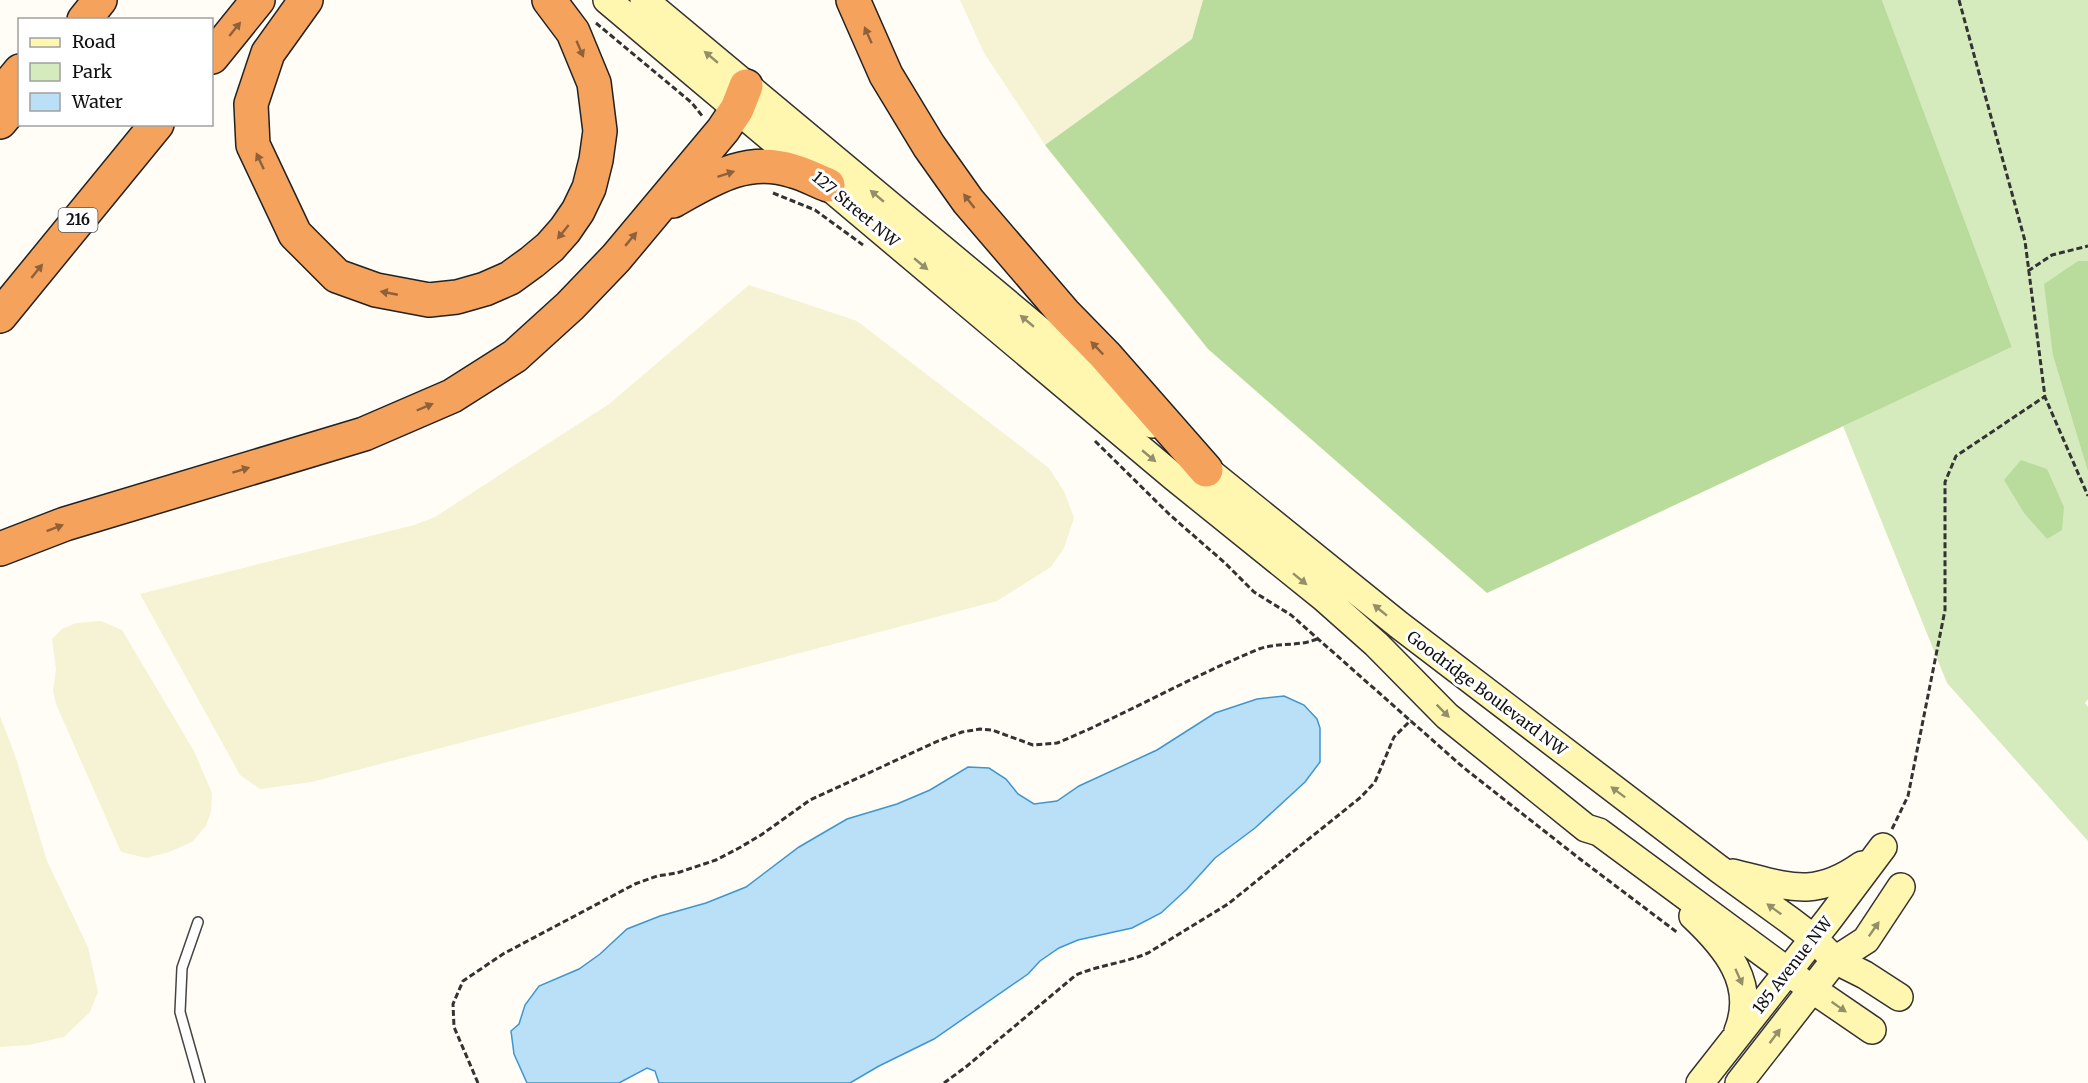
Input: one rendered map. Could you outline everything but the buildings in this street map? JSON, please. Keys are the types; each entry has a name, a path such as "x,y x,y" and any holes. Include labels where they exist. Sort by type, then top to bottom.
{"highway":[{"path":"62,18 75,0"},
{"path":"86,18 100,0"},
{"path":"213,56 258,0"},
{"path":"306,0 268,53 251,104 253,145 295,234 337,276 376,290 429,300 457,297 510,278 550,248 578,211 589,188 600,130 594,83 573,32 549,0"},
{"path":"853,0 886,75 929,146 968,201 1064,313 1105,355 1206,470"},
{"path":"0,95 18,72"},
{"path":"0,122 18,100"},
{"path":"0,549 65,524 364,434 452,396 515,356 570,306 616,258 656,210 735,108"},
{"name":"216","path":"0,316 155,126"},
{"path":"656,210 722,174 751,167 767,165 793,171 828,185"}],"main road":[{"name":"127 Street NW","path":"607,0 828,185 1096,426"},
{"name":"127 Street NW","path":"644,0 735,108 1088,372"},
{"name":"Goodridge Boulevard NW","path":"1088,372 1398,625 1813,938 1835,960 1865,975 1899,997"},
{"name":"Goodridge Boulevard NW","path":"1096,426 1323,597 1376,644 1447,716 1586,828 1599,832 1811,988 1872,1030"},
{"path":"1586,828 1624,863 1692,914 1723,949 1742,980 1744,992 1743,1018 1733,1042"},
{"path":"1719,869 1779,884 1813,888 1845,877 1880,850"},
{"name":"185 Avenue NW","path":"1700,1083 1880,850"},
{"name":"185 Avenue NW","path":"1739,1083 1835,960 1866,940 1901,887"}],"lane":[{"path":"198,922 182,968 180,1012 200,1083"}],"path":[{"path":"1959,0 2025,241 2044,397 2088,496"},
{"path":"573,32 590,22 598,23 692,103 700,115 710,120 735,108"},
{"path":"764,192 780,195 814,210 864,246"},
{"path":"2028,271 2052,255 2088,246"},
{"path":"1880,850 1908,796 1945,610 1945,482 1956,456 2044,397"},
{"path":"1096,426 1170,515 1226,563 1254,592 1281,607 1486,786 1681,936"},
{"path":"478,1083 452,1018 455,996 463,981 503,954 612,895 657,876 677,873 716,860 761,835 810,800 946,738 980,729 992,730 1033,745 1057,743 1260,648 1286,643 1305,644 1318,639"},
{"path":"944,1083 1076,975 1148,953 1257,882 1368,789 1381,771 1394,737 1411,720"}],"shaded area":[{"path":"960,0 1203,0 1192,39 1045,145 984,53"},
{"path":"749,285 857,321 1049,468 1064,491 1074,518 1064,548 1051,567 997,601 312,782 260,789 240,775 140,594 414,525 435,517 609,404"},
{"path":"101,621 122,630 194,751 212,793 211,811 206,826 192,842 169,852 146,858 121,852 56,704 53,691 56,669 52,639 62,629 76,623"},
{"path":"0,716 16,758 47,861 88,947 98,992 90,1012 64,1037 29,1045 0,1047"}],"green space":[{"path":"1203,0 1882,0 2012,347 1487,593 1208,349 1045,145 1192,39"},
{"path":"1882,0 2088,0 2088,261 2078,261 2053,356 2088,472 2088,699 2085,703 2088,707 2088,841 1947,683 1843,426 2012,347"},
{"path":"2078,261 2088,261 2088,472 2053,356 2044,284"},
{"path":"2021,460 2047,469 2064,507 2062,530 2047,539 2024,513 2004,480"}],"water":[{"path":"1284,696 1304,705 1317,719 1320,728 1320,762 1305,782 1255,828 1215,858 1161,913 1132,928 1078,940 1059,948 1040,961 1028,974 934,1039 850,1083 659,1083 655,1071 647,1068 619,1083 527,1083 514,1054 511,1031 519,1024 525,1005 539,986 579,969 600,954 627,929 746,887 799,847 847,819 897,804 930,790 968,767 989,768 1006,779 1018,794 1034,804 1057,801 1079,786 1157,750 1215,713 1257,699"}]}
